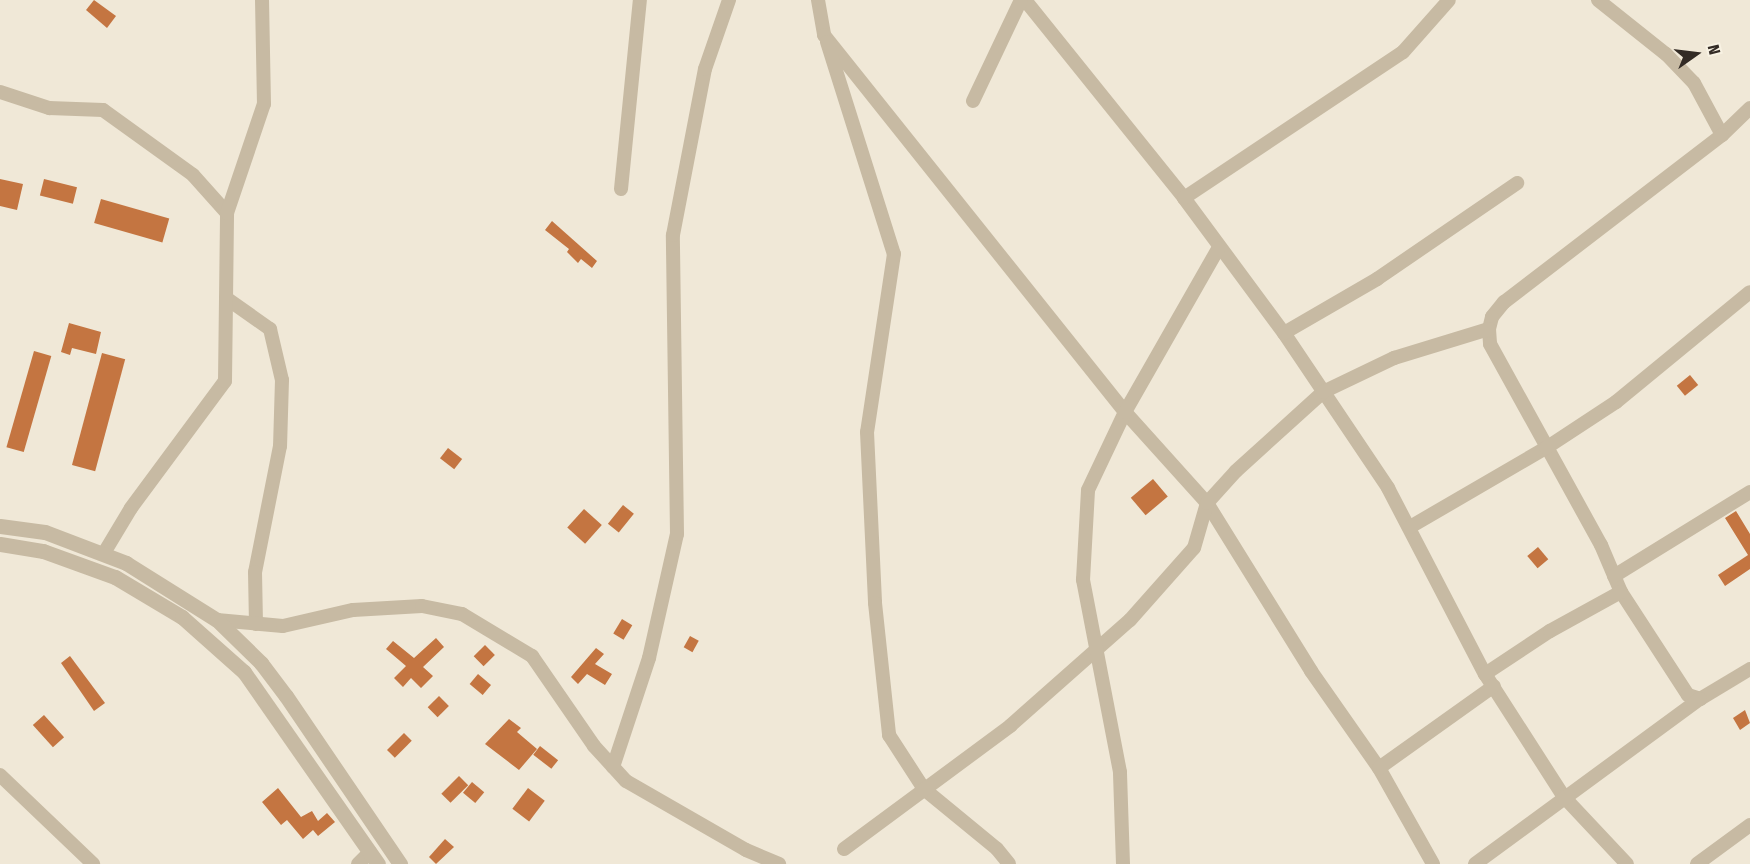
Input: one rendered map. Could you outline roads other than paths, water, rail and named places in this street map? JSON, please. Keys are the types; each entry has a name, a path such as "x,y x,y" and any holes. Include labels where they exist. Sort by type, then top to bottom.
{"street":[{"path":"104,553 131,508 225,381 227,213 264,104 262,0"},
{"path":"621,189 640,0"},
{"path":"613,766 649,658 677,534 674,235 705,69 729,0"},
{"path":"818,0 824,35 894,254 867,432 875,603 889,735 924,789 997,849 1009,864"},
{"path":"973,101 1023,0 1184,198 1218,249 1284,333 1410,527 1485,674 1564,797 1627,864"},
{"path":"1184,198 1403,52 1449,0"},
{"path":"1598,0 1666,54 1694,83 1722,135"},
{"path":"824,35 1125,412 1208,503 1311,671 1379,768 1433,864"},
{"path":"0,92 49,108 103,110 193,175 227,213"},
{"path":"1700,699 1688,695 1622,592 1490,344 1489,329 1492,317 1504,302 1545,267 1722,135 1750,108"},
{"path":"1284,333 1377,279 1517,183"},
{"path":"1123,864 1120,772 1083,580 1088,490 1125,412 1218,249"},
{"path":"1410,527 1546,448 1616,402 1750,292"},
{"path":"226,298 270,329 282,380 279,446 255,572 256,624"},
{"path":"844,849 1010,726 1096,653 1158,593 1194,548 1208,503 1236,471 1323,392 1394,358 1489,329"},
{"path":"1614,576 1750,492"},
{"path":"0,526 45,531 104,553 178,593 217,620 261,663 286,696 400,864"},
{"path":"0,544 43,550 115,577 182,617 244,672 374,858 358,864"},
{"path":"1485,674 1550,631 1622,592"},
{"path":"217,620 283,626 353,610 422,606 462,614 531,656 626,781 746,850 780,864"},
{"path":"1475,864 1700,699 1750,669"},
{"path":"1379,768 1494,686"},
{"path":"0,775 93,864"},
{"path":"1697,864 1750,825"},
{"path":"359,836 384,839"}]}
